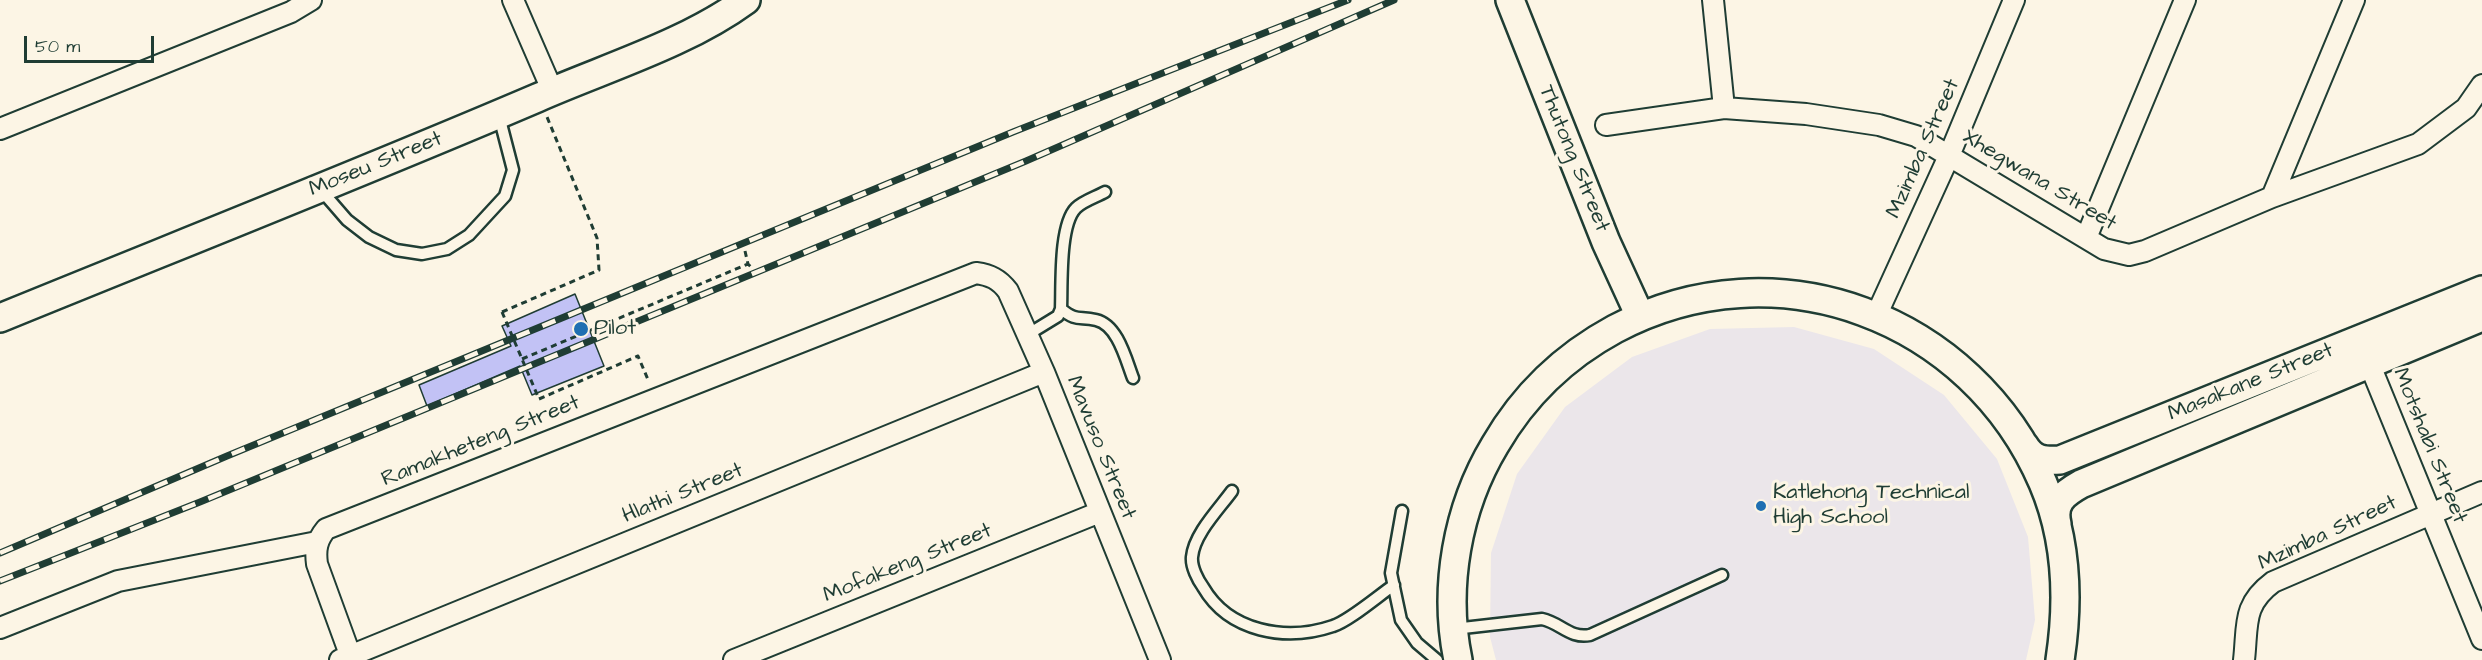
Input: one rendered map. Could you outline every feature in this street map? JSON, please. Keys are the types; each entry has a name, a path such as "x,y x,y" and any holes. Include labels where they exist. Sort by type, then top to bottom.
{"street":[{"path":"0,129 291,12 311,0"},
{"path":"513,0 546,94"},
{"name":"Moseu Street","path":"0,318 678,39 746,0"},
{"name":"Thutong Street","path":"1510,0 1606,242 1640,316"},
{"path":"1713,0 1724,108"},
{"name":"Mzimba Street","path":"1876,316 1948,156 2014,0"},
{"path":"2086,238 2185,0"},
{"path":"2272,197 2354,0"},
{"name":"Xhegwana Street","path":"1606,125 1724,108 1806,114 1879,125 1916,136 2104,249 2129,255 2145,251 2272,197 2418,144 2466,108 2482,85"},
{"name":"Mavuso Street","path":"976,273 992,276 1008,291 1044,372 1157,659"},
{"name":"Ramakheteng Street","path":"0,628 118,581 318,542 326,529 963,276 976,273"},
{"name":"Masakane Street","path":"2057,527 2054,512 2059,500 2081,484 2364,351 2482,290"},
{"path":"1458,660 1454,629 1453,573 1463,518 1488,456 1511,418 1548,376 1591,342 1640,316 1686,301 1734,293 1782,293 1830,301 1876,316 1920,338 1960,368 1995,404 2024,445 2043,485 2057,527 2065,576 2066,625 2060,660"},
{"name":"Masakane Street","path":"2024,445 2030,455 2044,461 2060,460 2364,351 2482,317"},
{"name":"Motshabi Street","path":"2364,351 2482,639"},
{"name":"Hlathi Street","path":"348,659 1044,372"},
{"name":"Mzimba Street","path":"2244,660 2249,610 2255,597 2273,582 2482,492"},
{"name":"Mofakeng Street","path":"734,660 1100,512"},
{"path":"318,542 315,551 317,564 348,659"}],"lane":[{"path":"319,188 347,220 369,237 396,250 422,254 447,249 469,235 505,196 513,170 498,114"},
{"path":"1028,335 1058,315 1061,309 1068,220 1077,206 1105,192"},
{"path":"1061,309 1072,318 1097,320 1106,325 1118,341 1133,378"},
{"path":"1232,491 1200,536 1192,558 1198,580 1212,602 1234,620 1270,633 1299,633 1335,626 1394,585"},
{"path":"1402,511 1391,573 1401,620 1417,643 1437,660"},
{"path":"1454,629 1542,619 1553,621 1572,635 1580,637 1590,635 1722,575"}],"path":[{"path":"546,94 597,238 598,270 502,312 538,399 638,356 657,398"},
{"path":"745,251 748,264 752,268"},
{"path":"522,359 748,264"}],"shaded area":[{"name":"Katlehong Technical High School","path":"1794,327 1874,349 1944,395 1997,459 2028,537 2035,620 2026,660 1496,660 1490,637 1491,553 1517,474 1565,407 1632,357 1710,329"}],"building":[{"name":"Pilot","path":"575,294 604,366 532,395 520,366 427,406 419,385 511,346 502,326"}],"railway":[{"path":"0,553 227,456 1013,132 1348,0"},
{"path":"0,581 200,502 1026,161 1394,0"}],"place":[{"name":"Pilot","path":"581,329"},
{"name":"Katlehong Technical High School","path":"1761,506"}]}
